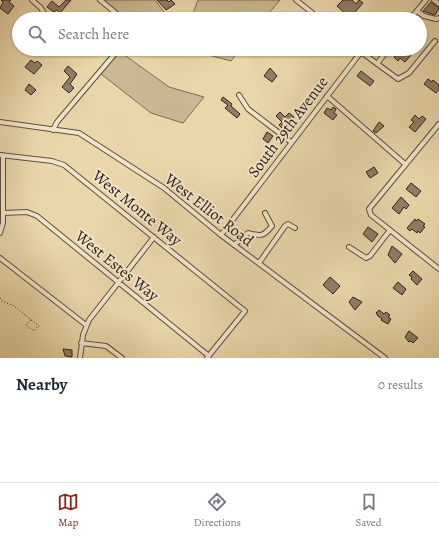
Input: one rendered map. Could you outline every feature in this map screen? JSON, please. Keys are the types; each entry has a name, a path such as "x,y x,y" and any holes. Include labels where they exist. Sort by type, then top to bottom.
{"street":[{"path":"32,0 43,12"},
{"path":"100,0 115,12"},
{"path":"296,0 311,12"},
{"path":"417,11 426,0"},
{"path":"434,0 439,4"},
{"path":"427,17 436,19 439,18"},
{"name":"South 29th Avenue","path":"427,51 435,41"},
{"path":"53,130 57,122 113,56"},
{"name":"South 29th Avenue","path":"221,235 327,96 355,56"},
{"name":"South 29th Avenue","path":"367,56 398,79 409,73 423,56"},
{"path":"377,64 383,56"},
{"path":"239,95 248,109 291,142"},
{"path":"327,96 405,164"},
{"name":"West Elliot Road","path":"0,122 79,133 164,188 221,235 385,358"},
{"path":"439,124 369,209 371,215 439,269"},
{"path":"0,233 3,213 2,155"},
{"name":"West Monte Way","path":"2,155 52,161 64,165 246,310 208,357"},
{"name":"West Estes Way","path":"3,213 27,212 37,216 208,357"},
{"path":"234,245 248,233 259,235 266,234 272,226 265,213"},
{"path":"259,264 285,226 288,224 295,228"},
{"path":"349,247 366,258 370,256 390,230"},
{"path":"80,358 81,343 86,325 94,312 154,237"},
{"path":"0,258 86,325"},
{"path":"81,343 108,347 122,358"}],"path":[{"path":"0,298 2,301 14,306 40,327"},
{"path":"31,320 26,325 34,331 38,326"}],"shaded area":[{"path":"103,0 155,0 164,12 118,12"},
{"path":"198,0 280,0 270,12 194,12"},
{"path":"115,56 126,56 169,87 204,97 183,123 151,113 101,74"},
{"path":"212,56 235,56 231,61"}],"building":[{"path":"1,0 11,0 9,2 14,6 8,14 0,8 3,2"},
{"path":"66,0 71,0 61,12 57,10 54,12 47,7 52,1 59,7"},
{"path":"157,0 167,0 169,2 171,0 175,4 166,10"},
{"path":"343,0 352,0 356,4 359,0 363,3 355,12 344,12 337,6"},
{"path":"431,2 439,8 435,15 423,11"},
{"path":"410,56 405,62 400,58 398,61 394,57"},
{"path":"31,60 35,63 37,61 42,65 34,74 25,67"},
{"path":"68,66 77,74 70,84 74,88 69,93 62,87 70,77 64,71"},
{"path":"270,68 277,76 272,82 264,76"},
{"path":"361,71 374,81 370,86 357,76"},
{"path":"428,79 432,82 433,80 439,85 439,89 436,93 424,84"},
{"path":"29,84 36,90 31,95 25,90"},
{"path":"223,97 232,104 231,106 240,114 237,118 225,108 228,105 221,100"},
{"path":"333,107 336,109 334,113 337,115 333,120 324,113 327,108 331,110"},
{"path":"280,112 285,117 289,113 294,117 283,129 279,125 282,122 276,116"},
{"path":"415,115 419,119 422,116 426,119 415,132 409,127 414,122 411,120"},
{"path":"379,122 384,126 376,133 373,131"},
{"path":"267,132 273,136 268,143 263,139"},
{"path":"374,167 378,173 370,178 366,172"},
{"path":"411,183 421,191 416,197 406,189"},
{"path":"401,197 409,205 406,209 404,207 399,214 392,208"},
{"path":"415,219 416,221 418,219 425,224 423,226 425,227 420,233 418,231 417,233 412,229 410,231 407,228"},
{"path":"368,227 378,234 372,242 363,234"},
{"path":"392,246 402,254 395,263 388,255"},
{"path":"413,271 422,279 417,285 409,275"},
{"path":"330,277 340,286 333,294 323,285"},
{"path":"398,282 406,289 402,295 393,288"},
{"path":"353,297 362,302 355,310 349,302"},
{"path":"379,310 384,314 386,312 390,315 388,317 391,319 388,324 381,320 382,319 376,313"},
{"path":"409,331 418,338 413,343 411,341 409,342 405,337"},
{"path":"63,349 72,350 72,357 65,356"}]}
